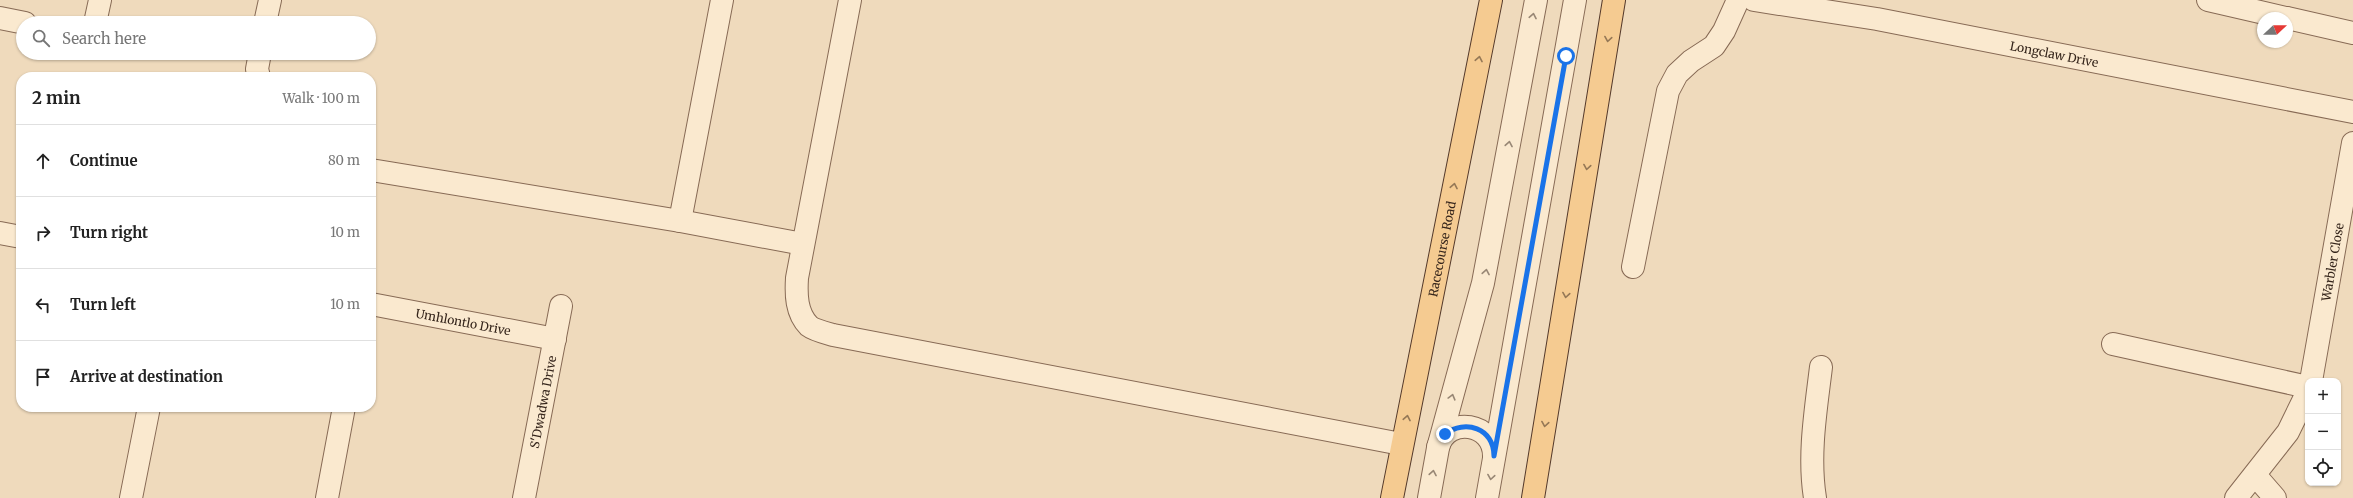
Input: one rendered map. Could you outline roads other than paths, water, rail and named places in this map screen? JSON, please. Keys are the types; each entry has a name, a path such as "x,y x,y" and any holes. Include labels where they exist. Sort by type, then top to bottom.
{"main road":[{"name":"Racecourse Road","path":"1392,498 1491,0"},
{"path":"1533,498 1614,0"}],"street":[{"path":"97,16 100,0"},
{"path":"267,16 270,0"},
{"path":"680,221 722,0"},
{"path":"850,0 803,244 796,296 801,314 810,326 833,335 1402,444"},
{"path":"1429,498 1438,448 1484,283 1536,0"},
{"path":"1487,498 1575,0"},
{"path":"1633,268 1668,91 1677,74 1714,46 1724,31 1738,0"},
{"name":"Longclaw Drive","path":"1754,0 1877,19 2353,112"},
{"path":"2208,0 2260,12"},
{"path":"0,18 16,21"},
{"path":"2293,20 2353,33"},
{"path":"258,72 259,60"},
{"name":"Warbler Close","path":"2312,378 2353,143"},
{"path":"376,171 680,221 803,244"},
{"path":"0,233 16,236"},
{"name":"Umhlontlo Drive","path":"376,305 555,339"},
{"name":"S'Dwadwa Drive","path":"524,498 561,306"},
{"path":"2113,344 2305,386"},
{"path":"1815,498 1812,484 1814,425 1821,367"},
{"path":"2236,498 2288,432 2305,397"},
{"path":"132,498 148,412"},
{"path":"327,498 343,412"},
{"path":"1438,448 1443,438 1452,429 1469,426 1477,428 1487,435 1492,444 1494,456"},
{"path":"2255,475 2275,498"}]}
